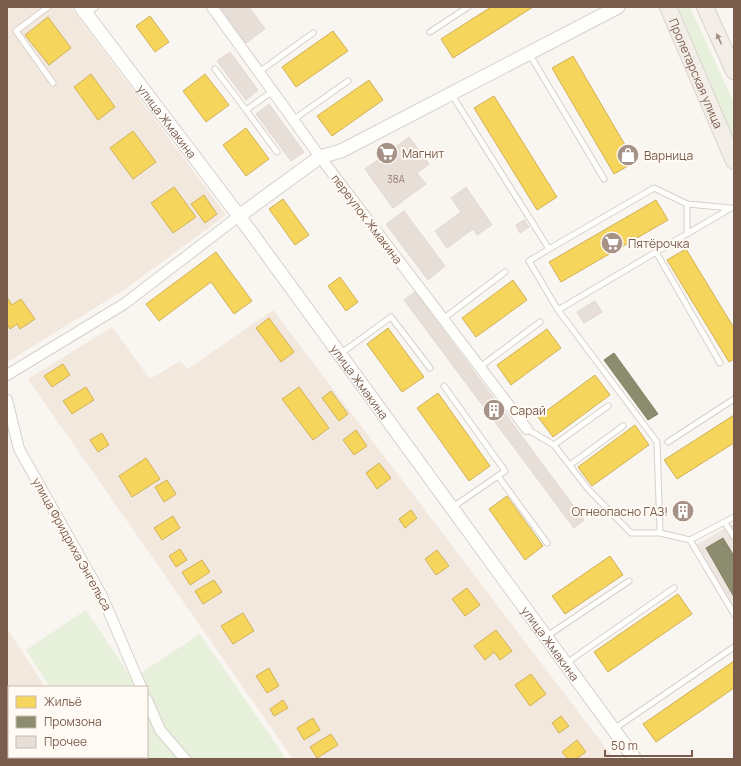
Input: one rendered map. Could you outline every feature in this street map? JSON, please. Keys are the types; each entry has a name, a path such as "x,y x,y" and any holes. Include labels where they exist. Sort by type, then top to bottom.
{"main road":[{"name":"Пролетарская улица","path":"668,7 734,160"},
{"path":"705,7 734,71"}],"street":[{"name":"переулок Жмакина","path":"212,7 320,157 527,429"},
{"path":"7,375 124,304 239,216 320,157 341,150 452,94 530,54 613,8"},
{"name":"улица Жмакина","path":"88,9 452,508 564,665 634,759"},
{"name":"улица Фридриха Энгельса","path":"7,400 19,449 102,596 141,686"},
{"path":"148,702 160,730 185,759"}],"lane":[{"path":"48,7 16,31 53,82"},
{"path":"430,32 468,7"},
{"path":"259,72 313,32"},
{"path":"530,54 604,179"},
{"path":"215,69 277,152"},
{"path":"293,120 348,81"},
{"path":"246,110 273,91"},
{"path":"452,94 549,249"},
{"path":"660,533 657,442 558,310 529,261 654,188 687,204 732,208"},
{"path":"687,204 688,234"},
{"path":"558,310 732,208"},
{"path":"656,252 720,362"},
{"path":"443,318 505,272"},
{"path":"339,354 391,317 430,368"},
{"path":"480,367 540,322"},
{"path":"444,386 505,471 452,508"},
{"path":"668,442 734,400"},
{"path":"554,445 608,406"},
{"path":"570,465 623,426"},
{"path":"527,429 554,445 588,489 631,533 660,533 690,540 734,517"},
{"path":"498,476 547,543"},
{"path":"725,523 734,537"},
{"path":"690,540 734,614"},
{"path":"545,638 629,581"},
{"path":"564,665 674,588"},
{"path":"613,730 734,647"}],"shaded area":[{"path":"7,7 71,7 226,215 124,290 9,361 7,358"},
{"path":"273,310 614,759 293,759 28,379 112,327 150,379 180,361 188,369"},
{"path":"734,523 734,617 694,546"},
{"path":"7,628 44,686 8,686 8,758 92,759 7,759"}],"green space":[{"path":"676,7 690,7 734,103 734,138"},
{"path":"86,610 132,679 200,634 286,759 96,759 148,758 148,686 49,686 26,650"}],"building: Жильё":[{"path":"491,7 533,7 453,58 441,39"},
{"path":"150,16 169,42 155,52 136,26"},
{"path":"48,17 71,48 49,65 25,35"},
{"path":"333,31 348,51 296,87 282,67"},
{"path":"573,56 635,162 614,174 552,68"},
{"path":"91,74 115,107 98,120 74,87"},
{"path":"205,74 229,105 206,122 183,91"},
{"path":"369,80 383,100 332,136 317,116"},
{"path":"494,96 557,197 537,210 474,108"},
{"path":"246,128 269,159 246,176 223,145"},
{"path":"133,131 156,162 133,179 110,148"},
{"path":"174,187 196,217 173,233 151,203"},
{"path":"204,195 217,214 205,223 191,204"},
{"path":"283,199 309,235 295,245 269,209"},
{"path":"656,200 668,220 561,282 549,262"},
{"path":"686,249 734,328 734,359 729,362 667,260"},
{"path":"216,252 252,301 234,314 211,282 159,321 146,304"},
{"path":"340,277 358,302 346,311 328,286"},
{"path":"513,280 527,300 476,337 462,318"},
{"path":"7,297 12,305 21,299 35,319 20,329 17,324 10,329 7,324"},
{"path":"269,318 294,352 281,362 256,328"},
{"path":"388,328 424,377 402,392 367,344"},
{"path":"547,329 561,348 511,385 497,365"},
{"path":"63,364 70,375 52,387 44,376"},
{"path":"595,375 610,395 553,437 538,417"},
{"path":"86,387 94,400 72,414 63,401"},
{"path":"299,387 329,428 313,440 282,399"},
{"path":"331,391 348,414 339,421 322,398"},
{"path":"438,393 490,466 469,481 417,408"},
{"path":"734,415 734,443 677,479 664,460"},
{"path":"635,425 649,445 592,486 578,467"},
{"path":"356,430 367,446 354,455 343,440"},
{"path":"102,433 109,445 98,452 90,440"},
{"path":"146,458 160,479 132,497 119,476"},
{"path":"379,463 391,478 377,489 366,473"},
{"path":"167,480 176,494 164,502 155,487"},
{"path":"507,496 543,546 525,560 489,509"},
{"path":"411,510 417,518 405,528 399,519"},
{"path":"173,516 180,528 162,540 154,528"},
{"path":"180,549 187,560 176,567 169,556"},
{"path":"437,550 449,566 436,575 425,559"},
{"path":"610,556 623,575 565,614 552,596"},
{"path":"202,560 210,572 190,585 182,572"},
{"path":"214,580 222,592 203,604 195,591"},
{"path":"467,588 480,605 465,616 452,599"},
{"path":"678,594 692,614 608,672 594,652"},
{"path":"243,613 254,631 233,644 221,626"},
{"path":"496,630 512,651 500,660 494,652 485,660 474,646"},
{"path":"734,661 734,688 656,742 643,724"},
{"path":"269,668 279,686 267,693 256,676"},
{"path":"531,674 546,694 530,706 515,685"},
{"path":"283,700 288,708 274,716 270,709"},
{"path":"561,716 569,726 559,733 552,723"},
{"path":"313,718 320,730 304,740 297,728"},
{"path":"331,734 338,745 317,758 310,747"},
{"path":"577,740 586,752 576,759 568,759 562,752"},
{"path":"78,758 79,759 57,759"}],"building: Промзона":[{"path":"614,353 658,414 648,420 604,360"},
{"path":"723,538 734,556 734,597 706,548"}],"building: Прочее":[{"path":"220,7 249,7 265,29 246,43"},
{"path":"230,52 258,90 246,100 217,61"},
{"path":"269,104 304,152 291,161 256,114"},
{"path":"409,137 429,164 417,173 426,184 393,208 365,169"},
{"path":"466,187 492,225 477,235 473,229 447,248 435,231 461,212 451,198"},
{"path":"404,211 445,266 428,280 386,224"},
{"path":"524,220 529,227 520,233 516,225"},
{"name":"Сарай","path":"415,292 584,520 574,528 404,300"},
{"path":"595,301 602,312 584,323 577,312"},
{"name":"Огнеопасно ГАЗ!","path":"683,503 690,515 684,519 677,507"}],"place":[{"name":"Магнит","path":"387,153"},
{"name":"Варница","path":"628,155"},
{"name":"Пятёрочка","path":"612,243"},
{"name":"Сарай","path":"494,410"},
{"name":"Огнеопасно ГАЗ!","path":"683,511"}]}
